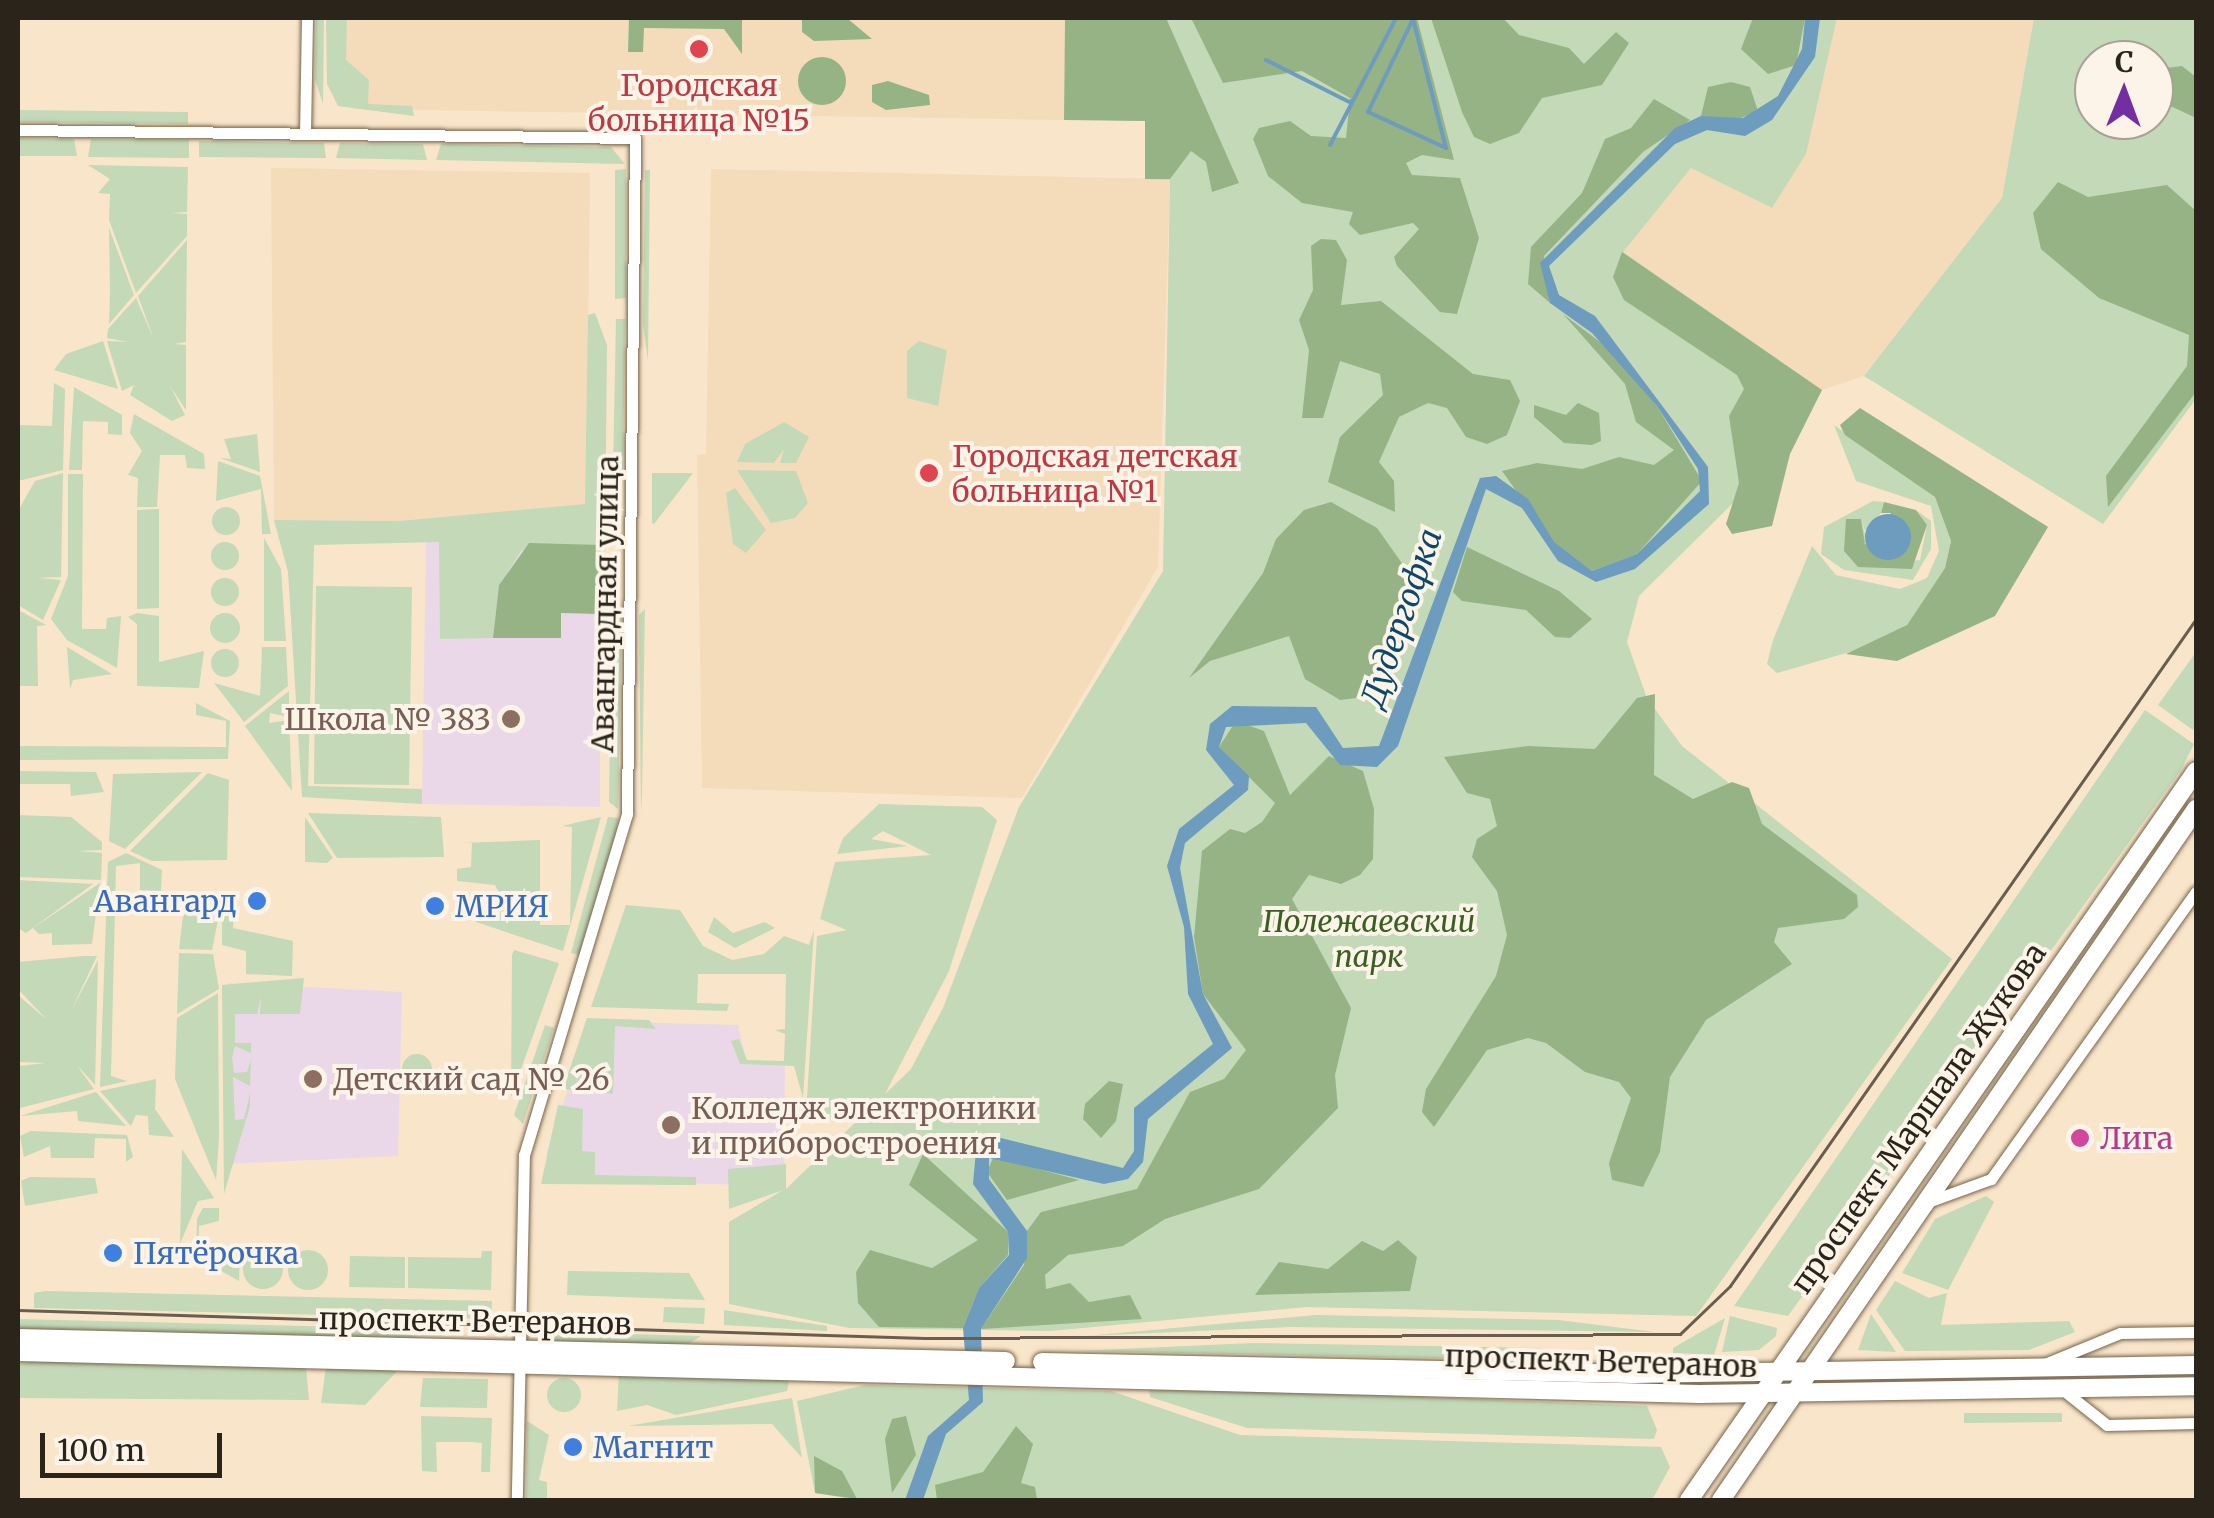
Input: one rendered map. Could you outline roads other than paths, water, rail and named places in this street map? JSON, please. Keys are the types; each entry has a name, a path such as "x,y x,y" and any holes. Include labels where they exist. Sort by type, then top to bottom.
{"main road":[{"name":"проспект Маршала Жукова","path":"1689,1500 1771,1372 2196,771"},
{"name":"проспект Маршала Жукова","path":"1721,1500 1804,1372 2196,809"},
{"name":"проспект Ветеранов","path":"18,1338 519,1356"},
{"name":"проспект Ветеранов","path":"18,1352 519,1356 930,1365 1757,1394 2196,1386"},
{"name":"проспект Ветеранов","path":"1004,1368 1804,1372 2196,1365"}],"street":[{"path":"18,130 306,133 307,18"},
{"name":"Авангардная улица","path":"306,133 636,138 627,814 524,1155 518,1500"},
{"path":"1921,1204 1991,1179 2196,892"},
{"path":"2038,1367 2120,1333 2196,1332"},
{"path":"2061,1388 2106,1425 2196,1423"}],"water":[{"path":"1805,18 1820,18 1815,57 1772,120 1745,136 1707,130 1675,144 1549,266 1559,295 1595,316 1708,467 1709,504 1635,569 1596,582 1558,561 1522,508 1486,489 1398,746 1377,767 1340,765 1306,723 1226,727 1219,747 1249,776 1248,790 1185,843 1180,868 1203,994 1232,1048 1148,1119 1143,1162 1128,1179 1104,1184 989,1158 989,1179 1027,1231 1027,1258 981,1329 983,1402 946,1434 923,1500 905,1500 928,1436 969,1400 963,1328 979,1288 1009,1255 1008,1232 973,1184 976,1150 993,1136 1123,1168 1134,1151 1134,1108 1213,1044 1188,994 1184,927 1167,866 1179,829 1234,785 1206,750 1210,724 1232,706 1316,707 1343,748 1379,746 1480,478 1496,476 1528,499 1554,542 1592,571 1637,554 1700,491 1698,469 1657,406 1592,333 1550,303 1540,263 1675,128 1701,116 1743,118 1778,96 1802,49"},
{"path":"1888,514 1904,521 1911,537 1904,553 1888,560 1872,553 1865,537 1872,521"}],"waterway":[{"path":"1330,145 1396,18"},
{"path":"1413,19 1446,148 1368,112 1413,19"},
{"path":"1266,60 1351,103"}],"tram line":[{"path":"18,1310 925,1338 1680,1334 1730,1286 2196,619"}],"place":[{"name":"Городская больница №15","path":"699,49"},
{"name":"Городская детская больница №1","path":"929,473"},
{"name":"Школа № 383","path":"511,719"},
{"name":"Авангард","path":"257,901"},
{"name":"МРИЯ","path":"435,906"},
{"name":"Детский сад № 26","path":"313,1079"},
{"name":"Колледж электроники и приборостроения","path":"671,1125"},
{"name":"Лига","path":"2080,1138"},
{"name":"Пятёрочка","path":"113,1253"},
{"name":"Магнит","path":"573,1447"}],"water label":[{"name":"Дудергофка","path":"1402,618"}],"park label":[{"name":"Полежаевский парк","path":"1369,938"}]}
